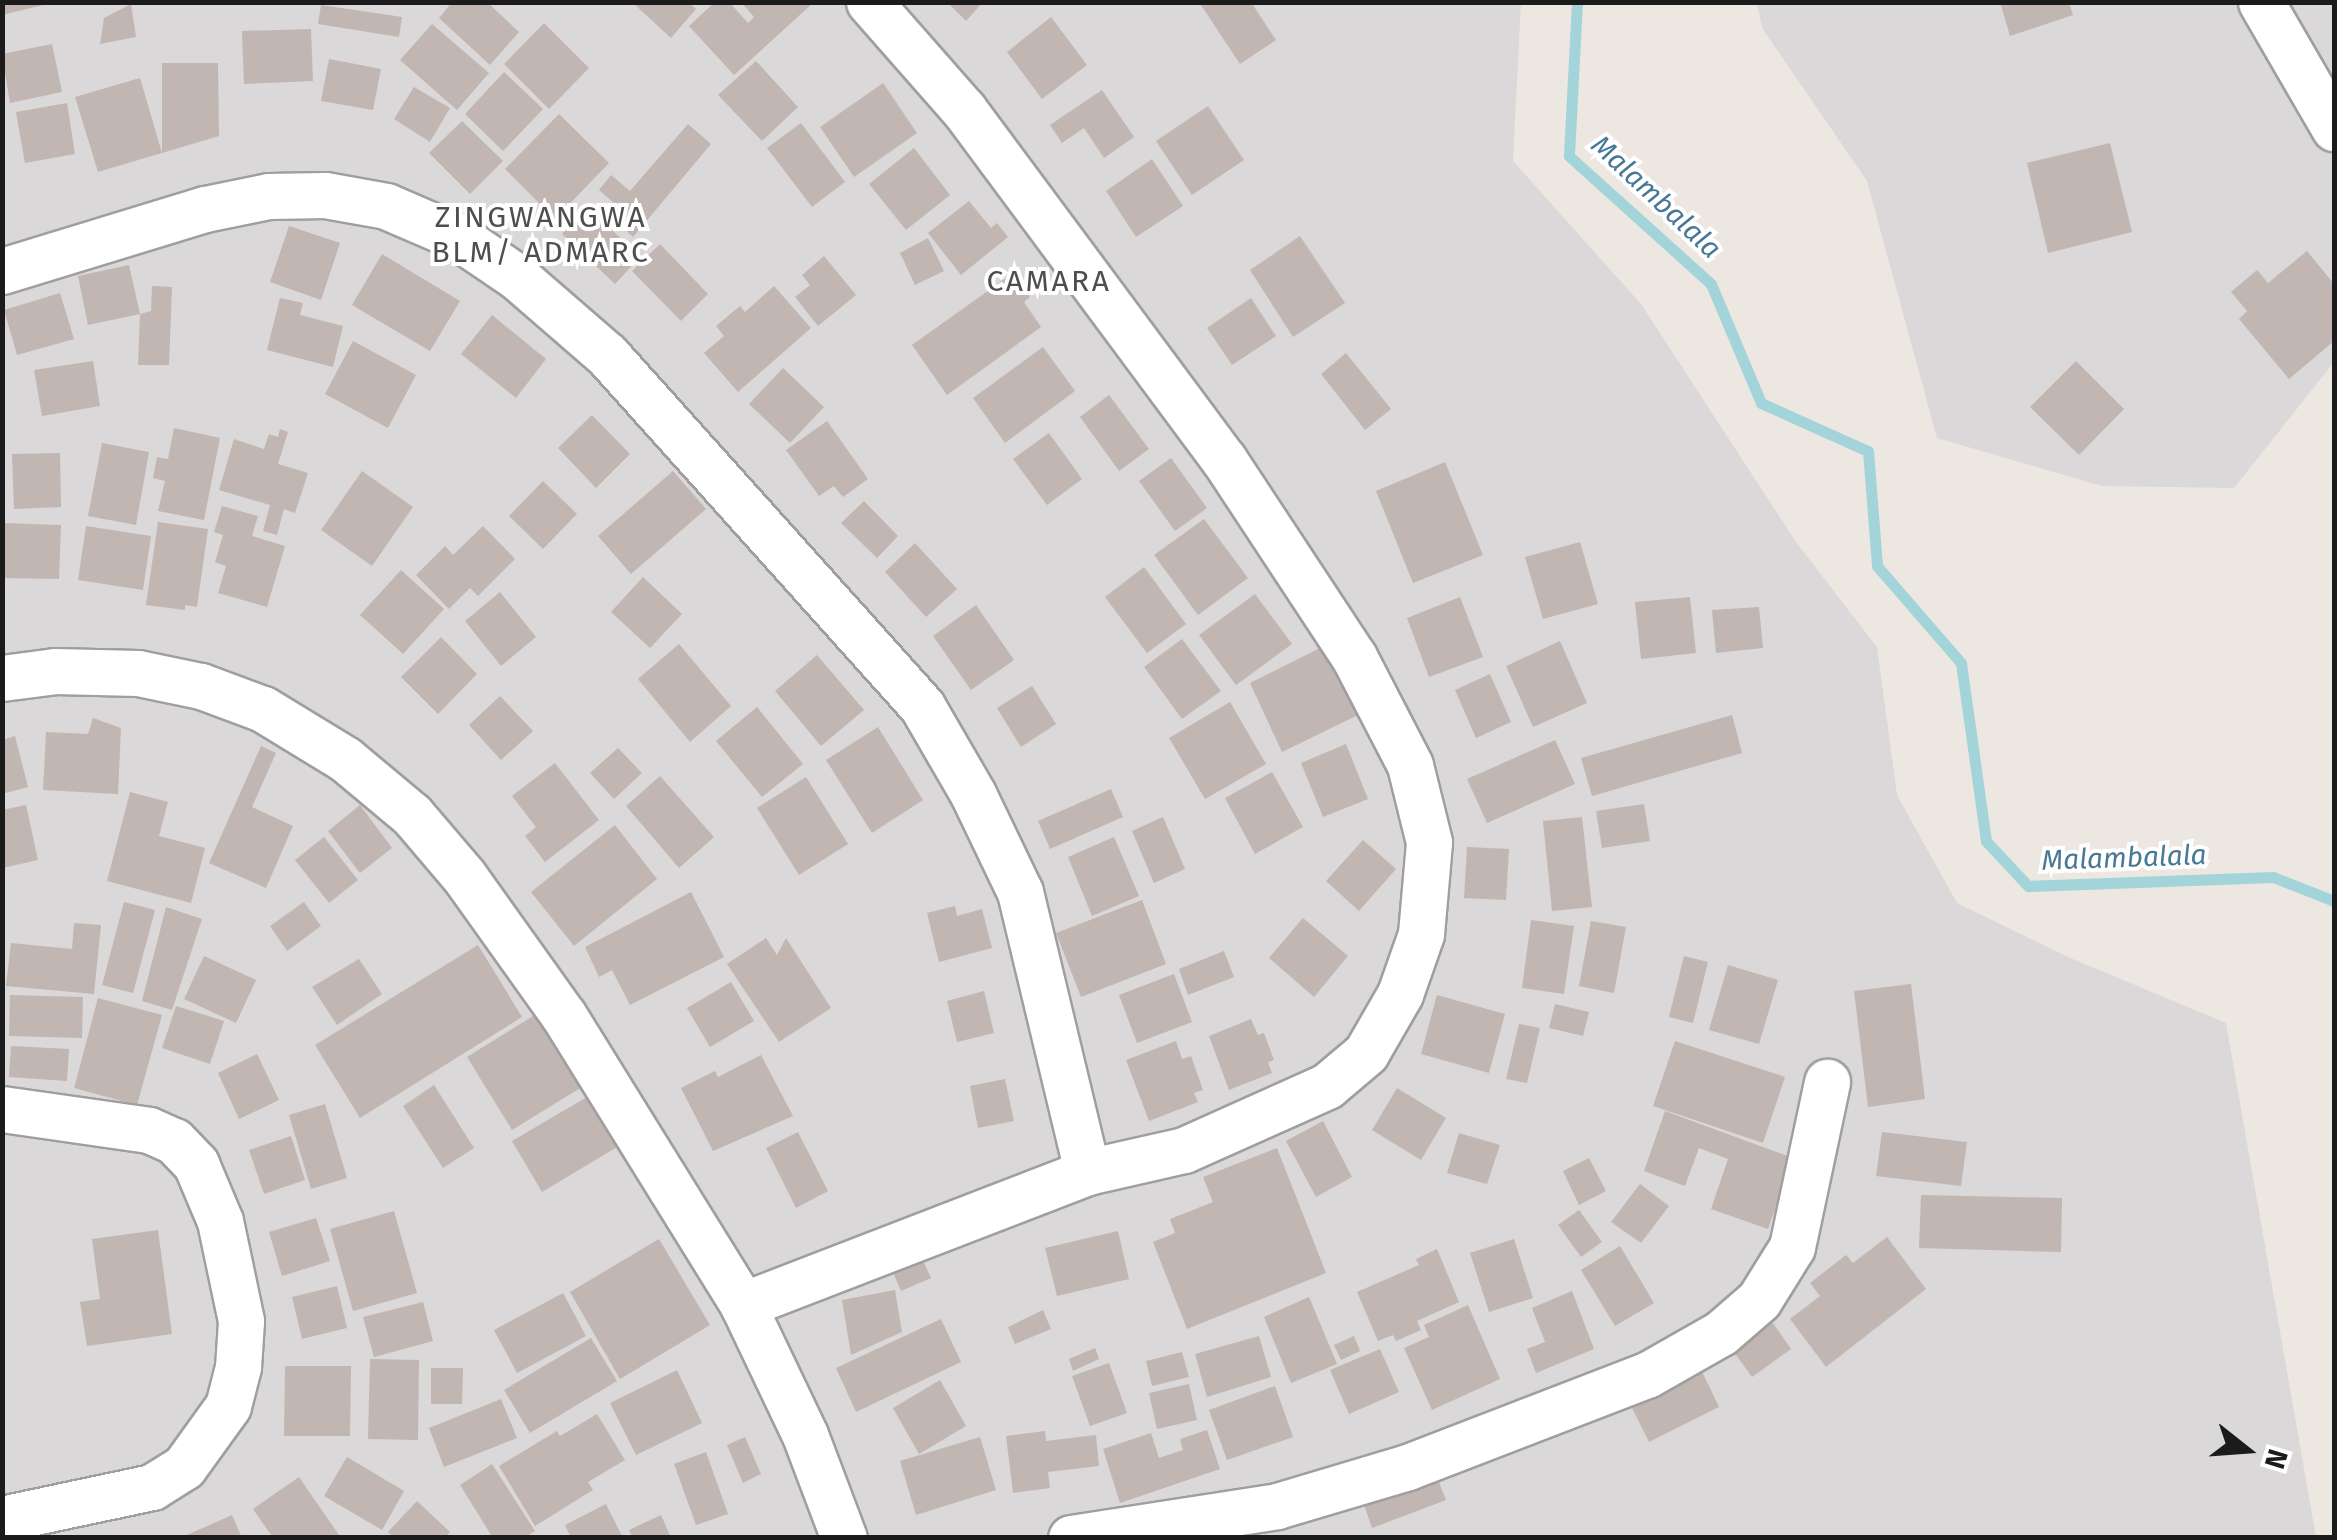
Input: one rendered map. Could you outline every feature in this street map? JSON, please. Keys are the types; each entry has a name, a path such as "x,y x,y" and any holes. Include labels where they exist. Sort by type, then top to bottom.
{"street":[{"path":"743,1305 1087,1172 1184,1150 1328,1086 1366,1054 1400,994 1422,934 1429,842 1410,765 1354,656 1287,551 964,110 869,2"},
{"path":"2261,2 2334,128"},
{"path":"2,271 205,209 269,196 324,195 386,206 458,237 517,278 607,355 922,706 973,794 1020,892 1087,1172"},
{"path":"2,678 55,671 138,673 200,686 263,709 346,759 412,815 464,876 564,1016 743,1305 805,1435 844,1538"},
{"path":"1071,1538 1277,1506 1408,1466 1545,1418 1647,1375 1720,1333 1759,1300 1792,1247 1827,1082"},
{"path":"2,1109 150,1130 174,1141 196,1164 220,1221 241,1321 238,1368 228,1406 184,1467 152,1487 2,1519"}],"shaded area":[{"path":"3,2 1521,3 1513,161 1641,304 1796,542 1877,647 1897,795 1957,903 2068,957 2226,1023 2316,1537 3,1538"},
{"path":"1757,3 2334,3 2334,362 2234,488 2102,486 1937,438 1867,181 1762,28"}],"building":[{"path":"2,2 47,2 47,4 2,15"},
{"path":"452,2 487,2 519,32 490,65 439,18"},
{"path":"632,2 688,2 696,9 671,38"},
{"path":"715,2 729,2 748,23 754,17 741,2 814,2 734,75 689,26"},
{"path":"947,2 983,2 966,21"},
{"path":"1199,2 1251,2 1276,40 1240,64"},
{"path":"2000,2 2069,2 2073,15 2010,36"},
{"path":"131,4 136,37 100,44 104,18"},
{"path":"321,5 402,17 399,37 318,24"},
{"path":"1051,17 1087,65 1042,99 1007,52"},
{"path":"544,23 589,68 549,109 504,64"},
{"path":"432,24 489,73 457,110 400,60"},
{"path":"311,29 313,81 244,84 242,31"},
{"path":"52,44 62,92 10,103 2,54"},
{"path":"329,59 381,69 373,110 321,101"},
{"path":"756,61 798,107 762,141 718,95"},
{"path":"162,63 218,63 219,136 162,153"},
{"path":"504,72 543,109 503,151 465,114"},
{"path":"140,78 162,153 98,172 75,97"},
{"path":"883,83 917,133 854,177 820,127"},
{"path":"414,87 450,108 430,142 394,119"},
{"path":"1102,90 1134,137 1104,158 1084,128 1062,143 1050,125"},
{"path":"67,103 75,154 25,163 16,112"},
{"path":"1208,106 1244,160 1192,195 1156,141"},
{"path":"559,114 609,163 555,219 505,169"},
{"path":"462,121 503,161 470,194 429,153"},
{"path":"801,123 845,182 812,207 767,148"},
{"path":"688,124 711,144 633,237 606,213 614,203 599,190 611,175 630,191"},
{"path":"2110,143 2132,232 2048,253 2027,163"},
{"path":"914,148 950,195 906,230 869,184"},
{"path":"1152,159 1183,206 1136,237 1106,191"},
{"path":"969,201 991,228 997,223 1008,237 961,275 928,233"},
{"path":"588,207 640,257 615,284 562,234"},
{"path":"289,226 340,243 321,300 270,282"},
{"path":"1300,236 1345,303 1293,337 1250,270"},
{"path":"928,238 944,271 915,285 900,253"},
{"path":"660,244 708,294 681,321 632,271"},
{"path":"2307,251 2334,284 2334,341 2289,379 2239,319 2247,311 2231,292 2257,270 2268,283"},
{"path":"382,254 460,301 430,351 352,305"},
{"path":"824,256 856,295 818,326 795,297 810,285 802,275"},
{"path":"129,265 140,314 88,325 78,276"},
{"path":"1013,273 1030,297 1024,302 1041,327 947,395 912,345"},
{"path":"152,286 172,287 169,365 138,365 140,314 151,311"},
{"path":"774,286 811,328 738,392 704,353 724,336 716,326 740,306 745,312"},
{"path":"60,293 74,339 17,355 4,310"},
{"path":"280,298 303,303 300,315 343,326 333,367 267,350"},
{"path":"1251,298 1276,336 1232,365 1207,328"},
{"path":"492,315 546,359 516,398 461,354"},
{"path":"353,341 416,375 388,428 325,394"},
{"path":"1043,347 1075,391 1005,443 973,398"},
{"path":"1346,353 1391,409 1365,430 1321,374"},
{"path":"93,361 100,406 42,416 34,370"},
{"path":"2076,361 2124,409 2079,455 2030,407"},
{"path":"783,368 824,407 790,443 749,404"},
{"path":"1109,395 1149,449 1119,471 1080,417"},
{"path":"592,415 630,454 596,488 558,448"},
{"path":"827,421 868,479 843,497 834,486 819,496 786,450"},
{"path":"174,428 220,438 204,520 158,511 165,481 153,478 157,457 168,459"},
{"path":"280,429 288,432 278,464 308,473 295,513 284,509 277,535 263,531 270,505 219,490 234,439 264,449 269,434 278,437"},
{"path":"1049,433 1082,479 1047,505 1013,459"},
{"path":"102,443 149,452 136,525 88,516"},
{"path":"60,453 61,507 14,509 12,454"},
{"path":"1171,458 1207,508 1175,531 1139,481"},
{"path":"1445,462 1483,555 1413,583 1376,491"},
{"path":"362,471 413,507 372,566 321,530"},
{"path":"673,471 706,509 631,574 598,536"},
{"path":"543,481 577,514 543,549 509,516"},
{"path":"864,501 898,536 877,558 841,523"},
{"path":"222,506 258,516 252,536 285,546 267,607 218,593 226,566 215,562 223,535 214,532"},
{"path":"1204,519 1248,578 1198,615 1154,555"},
{"path":"158,522 208,529 197,607 185,605 185,610 146,605"},
{"path":"2,523 61,525 59,579 2,578"},
{"path":"86,526 151,536 143,590 78,580"},
{"path":"483,526 515,559 478,596 470,588 449,609 416,575 445,546 453,555"},
{"path":"1580,542 1598,604 1543,619 1525,557"},
{"path":"915,543 957,589 926,617 885,572"},
{"path":"1144,567 1186,624 1147,653 1105,597"},
{"path":"401,570 444,609 403,654 360,615"},
{"path":"643,577 682,614 650,648 611,612"},
{"path":"500,592 536,637 501,666 465,621"},
{"path":"1255,594 1292,644 1236,685 1199,635"},
{"path":"1460,597 1483,657 1429,677 1407,618"},
{"path":"1690,597 1696,653 1641,659 1635,602"},
{"path":"976,605 1014,660 971,690 933,636"},
{"path":"1759,607 1763,648 1716,653 1712,610"},
{"path":"441,637 477,674 438,714 401,677"},
{"path":"1182,639 1221,691 1182,719 1144,667"},
{"path":"1560,641 1587,703 1533,727 1506,666"},
{"path":"679,644 731,706 690,742 638,679"},
{"path":"1324,646 1358,715 1282,752 1250,683"},
{"path":"817,655 864,710 821,746 775,691"},
{"path":"1490,674 1511,722 1476,738 1455,690"},
{"path":"1032,686 1056,724 1021,747 997,708"},
{"path":"500,696 533,731 501,760 469,725"},
{"path":"1230,702 1266,764 1205,799 1169,738"},
{"path":"757,707 803,764 762,797 716,741"},
{"path":"1732,715 1742,753 1592,796 1581,758"},
{"path":"93,718 121,728 118,794 43,790 46,732 88,734"},
{"path":"878,727 923,800 872,833 826,760"},
{"path":"15,736 28,787 2,794 2,740"},
{"path":"1555,740 1575,784 1487,823 1467,779"},
{"path":"1346,744 1368,799 1323,817 1301,763"},
{"path":"261,746 276,753 252,807 293,826 266,888 209,863"},
{"path":"618,748 642,773 614,799 590,773"},
{"path":"555,763 599,820 545,862 525,836 536,827 512,796"},
{"path":"1272,772 1303,827 1255,854 1225,798"},
{"path":"660,776 714,837 679,868 626,806"},
{"path":"806,777 848,844 799,875 757,808"},
{"path":"1111,789 1123,817 1050,849 1038,821"},
{"path":"130,792 168,802 159,836 205,848 191,903 107,881"},
{"path":"1644,804 1650,841 1602,848 1596,811"},
{"path":"26,805 38,860 2,868 2,810"},
{"path":"360,805 392,848 360,873 328,831"},
{"path":"1163,817 1185,869 1154,883 1132,831"},
{"path":"1582,817 1592,907 1552,911 1543,821"},
{"path":"615,825 657,879 574,946 531,892"},
{"path":"324,837 358,880 329,903 295,860"},
{"path":"1114,837 1139,896 1092,916 1068,857"},
{"path":"1363,840 1396,869 1359,911 1326,881"},
{"path":"1467,847 1509,849 1506,900 1464,898"},
{"path":"691,892 724,957 630,1005 612,970 599,977 585,947"},
{"path":"1142,900 1166,964 1081,997 1056,933"},
{"path":"124,902 155,910 133,993 102,985"},
{"path":"304,902 321,926 287,951 270,926"},
{"path":"955,906 957,916 982,909 992,948 939,962 927,913"},
{"path":"166,907 202,919 172,1010 142,1001"},
{"path":"1303,918 1348,956 1314,997 1269,958"},
{"path":"1531,920 1574,926 1564,994 1522,988"},
{"path":"1591,921 1626,927 1614,993 1579,986"},
{"path":"74,923 101,925 94,994 6,986 11,943 72,949"},
{"path":"766,938 777,955 786,938 831,1008 779,1042 727,964"},
{"path":"478,945 522,1017 360,1118 315,1045"},
{"path":"1224,951 1234,977 1188,995 1179,969"},
{"path":"204,956 256,980 236,1023 184,999"},
{"path":"1684,956 1708,962 1693,1023 1669,1017"},
{"path":"359,959 382,994 337,1025 312,987"},
{"path":"1728,965 1778,980 1759,1044 1709,1030"},
{"path":"1174,974 1192,1022 1137,1043 1119,995"},
{"path":"731,982 754,1021 710,1047 687,1008"},
{"path":"1911,984 1925,1099 1868,1107 1854,991"},
{"path":"984,991 994,1033 957,1042 947,1001"},
{"path":"10,995 83,997 82,1038 9,1036"},
{"path":"1437,995 1505,1014 1489,1073 1421,1054"},
{"path":"98,998 162,1015 137,1105 74,1088"},
{"path":"1555,1004 1589,1012 1583,1036 1549,1028"},
{"path":"176,1006 224,1021 210,1064 162,1048"},
{"path":"538,1013 582,1087 512,1130 467,1057"},
{"path":"1251,1019 1258,1035 1264,1033 1274,1060 1268,1062 1272,1073 1229,1090 1209,1036"},
{"path":"1519,1024 1540,1028 1527,1083 1506,1079"},
{"path":"1176,1041 1182,1059 1191,1056 1203,1090 1194,1093 1198,1102 1149,1121 1126,1060"},
{"path":"1675,1041 1785,1077 1763,1143 1653,1106"},
{"path":"11,1046 69,1049 67,1081 9,1077"},
{"path":"257,1054 279,1100 239,1119 218,1073"},
{"path":"761,1055 793,1116 713,1151 681,1088 715,1071 718,1077"},
{"path":"1005,1079 1014,1121 978,1128 970,1086"},
{"path":"434,1085 474,1148 443,1168 403,1106"},
{"path":"1397,1088 1446,1118 1421,1160 1372,1130"},
{"path":"587,1097 617,1147 542,1192 512,1141"},
{"path":"325,1104 347,1178 311,1189 289,1115"},
{"path":"1665,1111 1793,1158 1768,1229 1711,1209 1728,1159 1699,1148 1685,1186 1644,1171"},
{"path":"1323,1121 1352,1177 1316,1197 1286,1141"},
{"path":"798,1132 828,1191 796,1208 766,1148"},
{"path":"1882,1132 1967,1142 1961,1186 1876,1176"},
{"path":"1459,1133 1500,1145 1487,1184 1447,1173"},
{"path":"291,1136 305,1180 264,1194 249,1150"},
{"path":"1277,1148 1326,1273 1187,1329 1153,1242 1175,1233 1170,1219 1213,1202 1203,1177"},
{"path":"1589,1158 1606,1191 1579,1205 1563,1171"},
{"path":"1640,1184 1669,1206 1641,1243 1611,1222"},
{"path":"1921,1195 2062,1198 2061,1252 1919,1248"},
{"path":"1579,1210 1602,1242 1581,1257 1558,1225"},
{"path":"394,1211 417,1293 353,1311 330,1229"},
{"path":"316,1218 330,1261 282,1276 269,1232"},
{"path":"158,1230 172,1334 87,1346 80,1302 100,1299 92,1239"},
{"path":"1118,1231 1129,1279 1057,1296 1045,1248"},
{"path":"1887,1237 1926,1289 1826,1367 1790,1319 1820,1296 1810,1283 1846,1255 1853,1263"},
{"path":"659,1239 710,1325 620,1379 570,1292"},
{"path":"1514,1239 1533,1298 1489,1312 1470,1253"},
{"path":"1620,1246 1654,1303 1615,1326 1581,1270"},
{"path":"1437,1249 1459,1302 1417,1321 1421,1330 1396,1341 1393,1335 1378,1341 1357,1292 1419,1265 1416,1259"},
{"path":"920,1254 931,1278 901,1291 891,1268"},
{"path":"337,1286 347,1328 302,1339 292,1297"},
{"path":"895,1290 902,1332 851,1355 842,1300"},
{"path":"1572,1291 1594,1349 1536,1373 1527,1349 1545,1342 1532,1308"},
{"path":"563,1293 586,1336 517,1373 494,1330"},
{"path":"1309,1297 1337,1364 1291,1383 1264,1317"},
{"path":"423,1302 433,1341 374,1357 363,1317"},
{"path":"1468,1305 1500,1379 1432,1410 1404,1348 1429,1337 1424,1325"},
{"path":"1043,1310 1051,1329 1015,1344 1008,1327"},
{"path":"1768,1316 1791,1349 1752,1377 1728,1344"},
{"path":"941,1319 961,1362 856,1412 836,1368"},
{"path":"1259,1336 1271,1377 1207,1397 1195,1354"},
{"path":"1354,1336 1360,1351 1341,1360 1334,1345"},
{"path":"591,1338 617,1381 530,1433 504,1390"},
{"path":"1095,1348 1099,1359 1073,1371 1069,1359"},
{"path":"1380,1349 1399,1392 1349,1414 1330,1370"},
{"path":"1182,1352 1189,1377 1152,1386 1146,1361"},
{"path":"370,1359 419,1360 418,1440 368,1439"},
{"path":"1697,1361 1719,1407 1649,1442 1626,1396"},
{"path":"1109,1363 1127,1413 1090,1426 1072,1376"},
{"path":"285,1366 351,1366 350,1436 284,1436"},
{"path":"431,1368 463,1368 462,1404 431,1404"},
{"path":"677,1370 702,1423 636,1455 610,1403"},
{"path":"940,1380 966,1426 919,1454 893,1408"},
{"path":"1189,1384 1197,1420 1157,1429 1149,1393"},
{"path":"1275,1386 1293,1437 1227,1460 1209,1410"},
{"path":"501,1399 517,1438 444,1467 429,1428"},
{"path":"597,1414 625,1460 588,1482 593,1490 535,1526 499,1466 557,1431 560,1436"},
{"path":"1207,1430 1220,1469 1120,1503 1103,1449 1151,1433 1159,1458 1183,1450 1180,1439"},
{"path":"1045,1431 1046,1441 1096,1435 1099,1466 1048,1472 1050,1488 1013,1493 1006,1436"},
{"path":"745,1437 761,1474 743,1483 727,1445"},
{"path":"980,1437 996,1490 916,1515 900,1461"},
{"path":"706,1452 728,1514 696,1525 674,1464"},
{"path":"347,1457 404,1491 382,1530 324,1496"},
{"path":"492,1464 535,1531 524,1538 493,1538 460,1485"},
{"path":"1434,1469 1446,1500 1372,1528 1361,1496"},
{"path":"299,1477 341,1538 273,1538 253,1509"},
{"path":"417,1501 450,1532 445,1538 394,1538 388,1532"},
{"path":"606,1504 623,1538 571,1538 565,1525"},
{"path":"232,1515 242,1538 180,1538"},
{"path":"661,1515 671,1538 633,1538 629,1530"}],"waterway":[{"name":"Malambalala","path":"1577,2 1569,156 1711,284 1761,403 1868,451 1877,566 1961,663 1986,841 2028,886 2273,877 2334,901"}],"district":[{"name":"ZINGWANGWA BLM/ ADMARC","path":"541,234"},
{"name":"CAMARA","path":"1049,281"}]}
